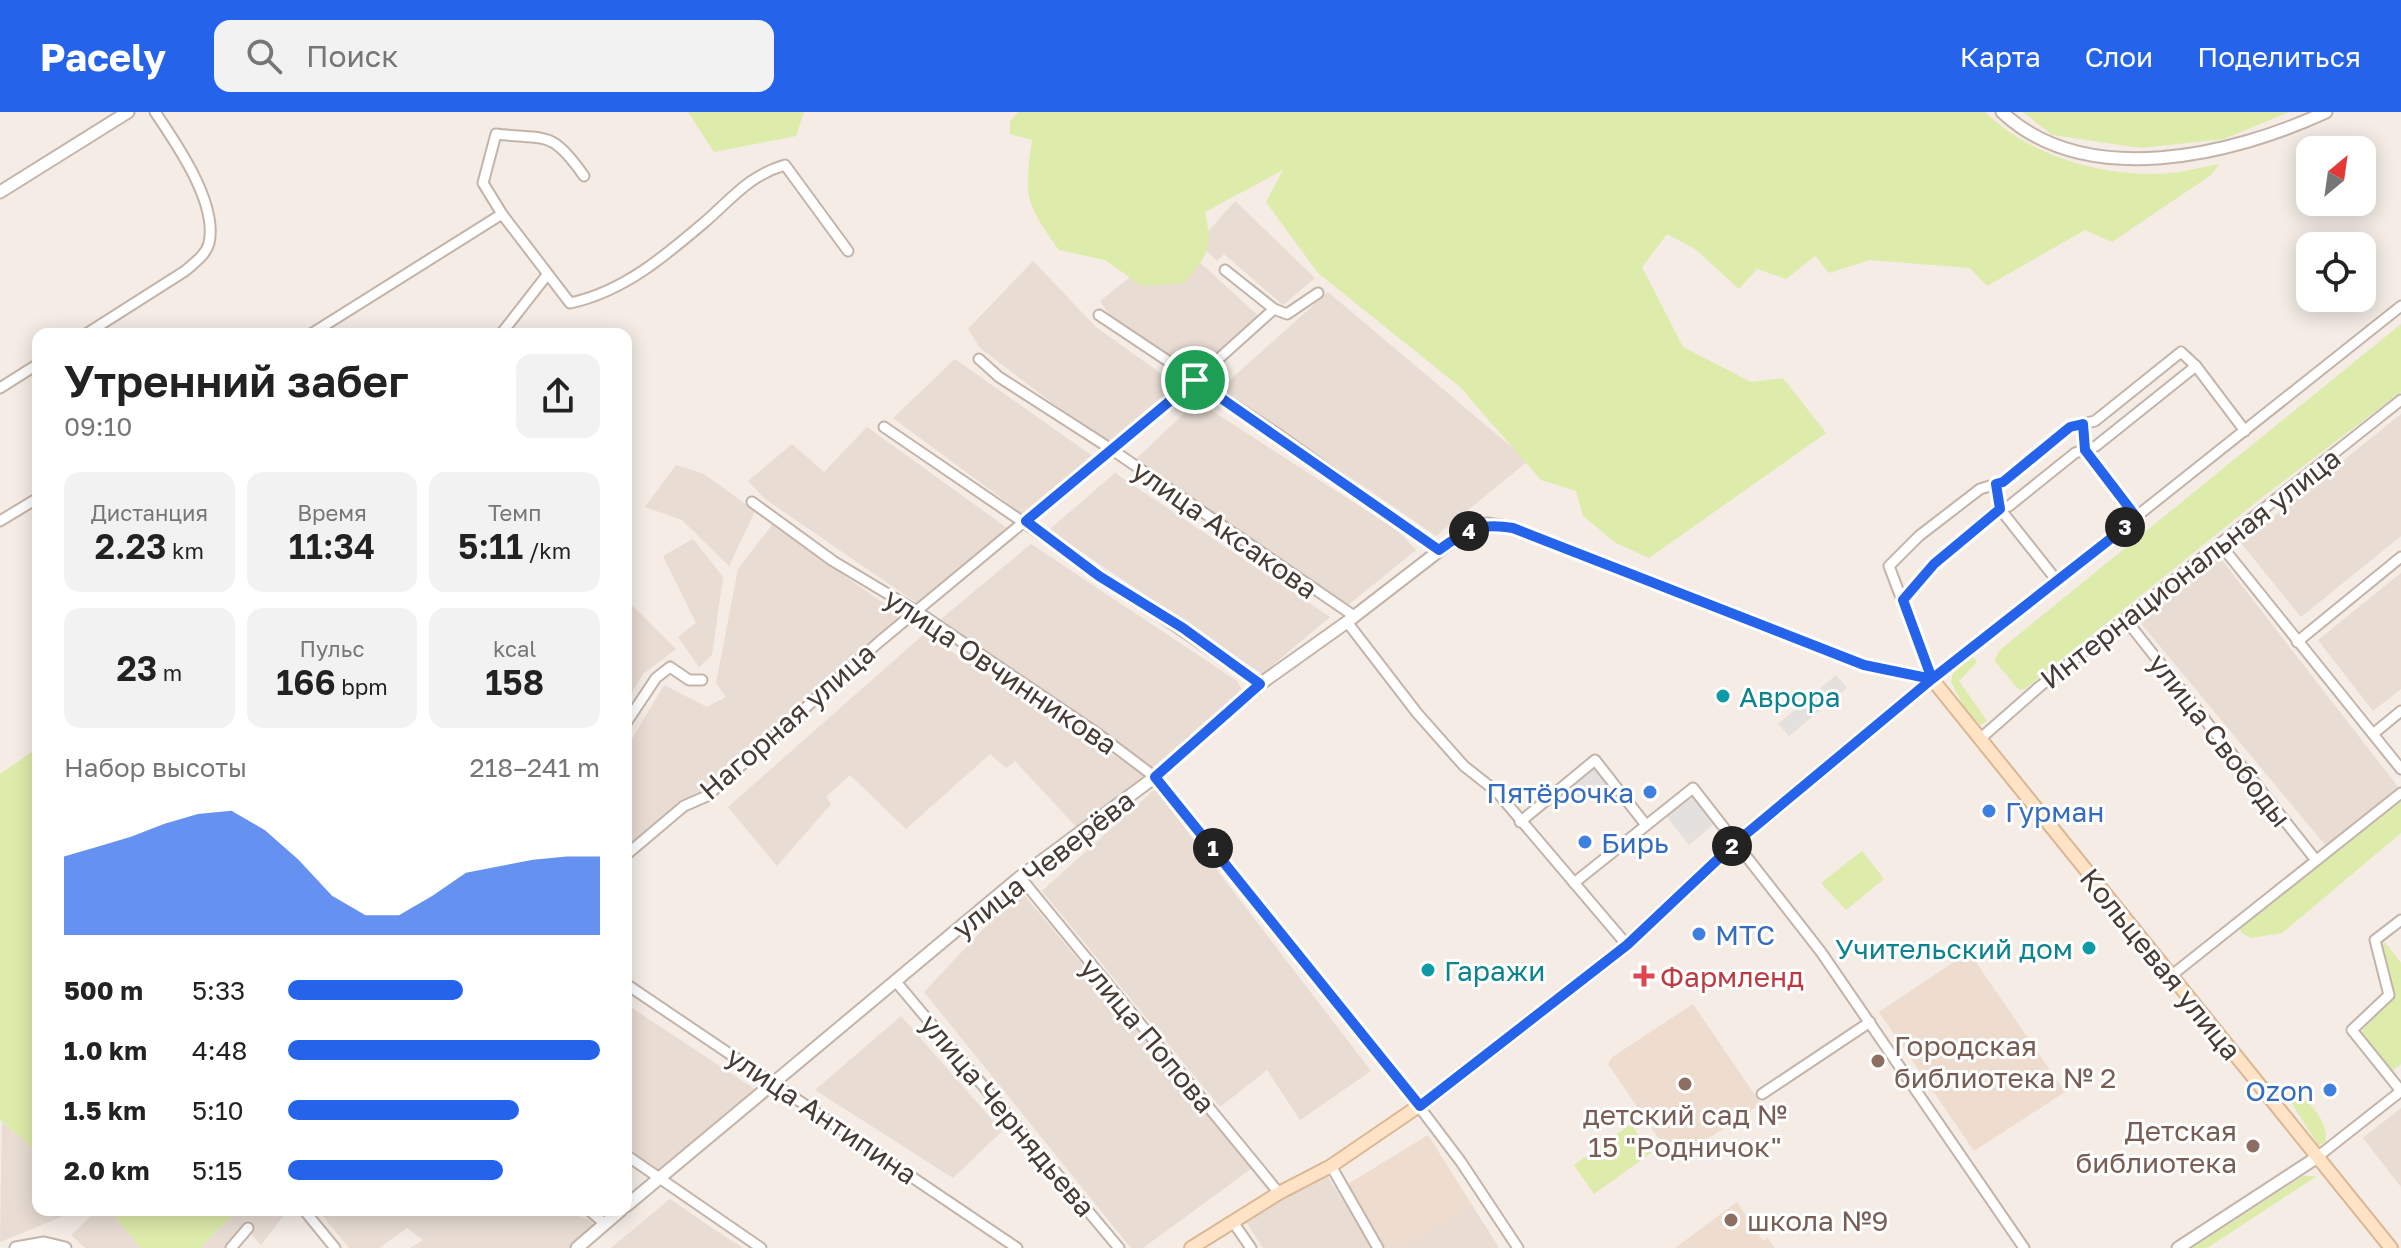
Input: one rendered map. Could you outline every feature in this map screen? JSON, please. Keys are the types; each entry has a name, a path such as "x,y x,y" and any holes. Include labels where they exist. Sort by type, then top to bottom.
{"main road":[{"name":"Кольцевая улица","path":"1932,679 2391,1248"},
{"path":"1191,1248 1279,1193 1331,1166 1420,1106 1627,945 1734,844 1932,679"}],"street":[{"path":"0,192 128,112"},
{"path":"96,328 185,271 200,258 209,243 209,218 193,174 155,112"},
{"path":"2002,112 2015,124 2057,147 2119,157 2178,158 2237,147 2326,112"},
{"path":"584,176 572,159 546,136 496,134 483,183 502,214 570,303 610,292 705,221 746,182 785,165 848,251"},
{"path":"321,328 502,214"},
{"path":"1225,270 1274,309"},
{"path":"506,328 547,275"},
{"name":"Нагорная улица","path":"632,850 684,806 707,796 1274,309 1287,314 1318,293"},
{"path":"2245,431 2196,366 2181,352 2095,421 2070,427 2003,482 1980,489 1919,536 1889,566 1932,679 2058,582 2401,306"},
{"path":"1099,315 1439,550"},
{"name":"улица Аксакова","path":"979,359 999,377 1111,449 1350,619 1426,724 1464,766 1497,792 1627,945"},
{"path":"1903,600 1934,564 2000,509 2085,450 2096,446 2196,366"},
{"path":"0,388 32,368"},
{"name":"Интернациональная улица","path":"1981,738 2039,687 2401,400"},
{"path":"2083,424 2085,450 2137,518"},
{"path":"884,427 956,474 988,500 1026,521 1099,576 1183,628 1260,684"},
{"path":"1996,484 2000,509 2058,582"},
{"path":"0,521 32,502"},
{"name":"улица Овчинникова","path":"752,502 833,561 918,612 1098,734 1155,777 1420,1106 1518,1248"},
{"name":"улица Чеверёва","path":"632,1201 897,983 1020,877 1155,777 1260,684 1461,534 1487,524 1513,528 1864,665 1932,679"},
{"path":"2220,544 2401,769"},
{"path":"2297,642 2401,557"},
{"name":"улица Свободы","path":"2126,620 2315,859"},
{"path":"632,714 656,678 670,667 689,680 702,680"},
{"path":"2373,734 2401,711"},
{"path":"1520,822 1595,760 1646,825"},
{"path":"1574,883 1693,788 1821,952 2024,1248"},
{"path":"2172,975 2401,793"},
{"name":"улица Попова","path":"1020,877 1279,1193"},
{"path":"2178,1248 2316,1158 2401,1091 2352,1030 2389,995 2375,940 2401,920"},
{"name":"улица Чернядьева","path":"897,983 1119,1248"},
{"name":"улица Антипина","path":"632,988 1017,1248"},
{"path":"1762,1094 1870,1022"},
{"path":"632,1159 761,1248"},
{"path":"1331,1166 1378,1248"},
{"path":"309,1216 335,1248"},
{"path":"596,1216 604,1223"},
{"path":"577,1248 613,1216"},
{"path":"1233,1222 1251,1248"},
{"path":"231,1248 248,1228"},
{"path":"16,1248 62,1246"}],"shaded area":[{"path":"1235,201 1315,278 1283,305 1224,254 1217,261 1198,243"},
{"path":"1194,257 1265,322 1201,379 1111,317 1100,301 1153,259"},
{"path":"1033,261 1096,327 1181,388 1116,451 980,348 968,329"},
{"path":"1328,292 1528,461 1436,536 1221,388"},
{"path":"955,359 1098,460 1031,520 893,418"},
{"path":"1197,401 1398,531 1416,550 1347,606 1136,459"},
{"path":"2401,414 2401,536 2301,617 2241,543"},
{"path":"867,427 1014,533 924,608 765,499 748,481 792,444 824,472"},
{"path":"676,465 704,474 755,511 729,566 682,520 645,507"},
{"path":"1115,473 1330,617 1262,674 1049,530"},
{"path":"772,525 906,619 632,852 632,739 664,685 707,707 726,697 716,683 738,569"},
{"path":"693,539 723,577 712,655 699,667 678,637 696,623 663,556"},
{"path":"1031,544 1237,681 1243,692 1151,769 941,619"},
{"path":"2218,555 2399,788 2326,846 2139,621"},
{"path":"2401,573 2401,689 2373,711 2318,640"},
{"path":"632,607 676,649 643,674 632,692"},
{"path":"924,634 1145,775 1080,831 1015,761 1006,768 990,754 906,829 850,775 826,797 831,804 777,866 728,807"},
{"path":"1836,675 1847,688 1789,736 1778,724"},
{"path":"1594,764 1611,786 1602,792 1598,788 1578,804 1565,788"},
{"path":"1155,789 1371,1071 1300,1120 1267,1070 1220,1107 1042,891"},
{"path":"1692,794 1715,823 1689,845 1666,816"},
{"path":"1020,890 1252,1168 1143,1248 1131,1248 924,992"},
{"path":"1969,952 2065,1092 1974,1151 1879,1012"},
{"name":"детский сад № 15 \"Родничок\"","path":"1693,1004 1761,1104 1674,1161 1608,1064 1611,1058"},
{"path":"632,1008 768,1098 669,1180 632,1155"},
{"path":"901,1016 1002,1131 953,1178 815,1090"},
{"path":"2401,1108 2401,1187 2363,1138"},
{"path":"2,1122 32,1147 32,1216 63,1216 0,1242"},
{"path":"1428,1135 1472,1205 1401,1248 1385,1248 1348,1184"},
{"path":"1326,1174 1373,1248 1263,1248 1246,1222"},
{"path":"670,1199 712,1228 743,1248 611,1248"},
{"name":"школа №9","path":"1737,1202 1763,1241 1768,1238 1775,1248 1675,1248"},
{"path":"1472,1205 1499,1248 1401,1248"},
{"path":"91,1216 114,1216 141,1248 85,1248 71,1235"},
{"path":"232,1216 283,1216 261,1245 250,1233 237,1248 200,1248"},
{"path":"323,1216 577,1216 589,1220 601,1231 578,1248 410,1248 423,1240 407,1228 379,1248 349,1248"}],"green space":[{"path":"688,112 804,112 796,136 714,152"},
{"path":"1018,112 1985,112 2002,127 2041,150 2083,165 2128,173 2159,174 2219,164 2211,175 2112,242 2085,230 1987,286 1970,268 1870,260 1829,273 1815,256 1786,279 1757,269 1739,289 1695,249 1667,234 1642,267 1683,347 1751,382 1783,378 1826,433 1649,558 1616,543 1583,516 1576,491 1541,480 1460,387 1318,273 1266,202 1283,170 1205,212 1209,235 1207,250 1184,283 1142,286 1105,260 1059,250 1039,221 1030,199 1028,175 1032,140 1010,134 1010,121"},
{"path":"2023,112 2289,112 2224,139 2141,148 2052,135"},
{"path":"2401,324 2401,392 2265,495 2025,689 2019,690 1994,660 2001,649"},
{"path":"1971,654 1977,662 1959,681 1987,721 1980,725 1963,705 1951,682 1955,664"},
{"path":"32,752 32,1147 0,1120 0,774"},
{"path":"2401,787 2401,833 2282,933 2251,938 2242,933 2239,926"},
{"path":"1862,851 1884,879 1846,910 1821,883"},
{"path":"2382,939 2401,963 2401,1064 2388,1074 2361,1036 2363,1029 2395,997 2383,973"},
{"path":"2292,1095 2302,1096 2316,1112 2325,1130 2325,1143 2318,1145 2289,1099"},
{"path":"1631,1124 1651,1153 1594,1194 1574,1165"},
{"path":"2303,1176 2317,1176 2207,1248 2192,1248"},
{"path":"114,1216 232,1216 200,1248 141,1248"}],"place":[{"name":"Аврора","path":"1723,696"},
{"name":"Пятёрочка","path":"1650,792"},
{"name":"Гурман","path":"1989,811"},
{"name":"Бирь","path":"1585,842"},
{"name":"МТС","path":"1699,934"},
{"name":"Учительский дом","path":"2089,948"},
{"name":"Гаражи","path":"1428,970"},
{"name":"Фармленд","path":"1644,976"},
{"name":"Городская библиотека № 2","path":"1878,1061"},
{"name":"детский сад № 15 \"Родничок\"","path":"1685,1084"},
{"name":"Ozon","path":"2330,1090"},
{"name":"Детская библиотека","path":"2253,1146"},
{"name":"школа №9","path":"1731,1220"}],"route":[{"path":"1195,380 1026,521 1047,540 1183,628 1260,684 1155,777 1420,1106 1627,945 1734,844 1932,679 1903,600 1934,564 2000,509 1996,484 2003,482 2070,427 2083,424 2085,450 2137,518 1932,679 1864,665 1748,622 1571,548 1513,528 1487,524 1461,534 1439,550 1427,538 1195,380"}]}
